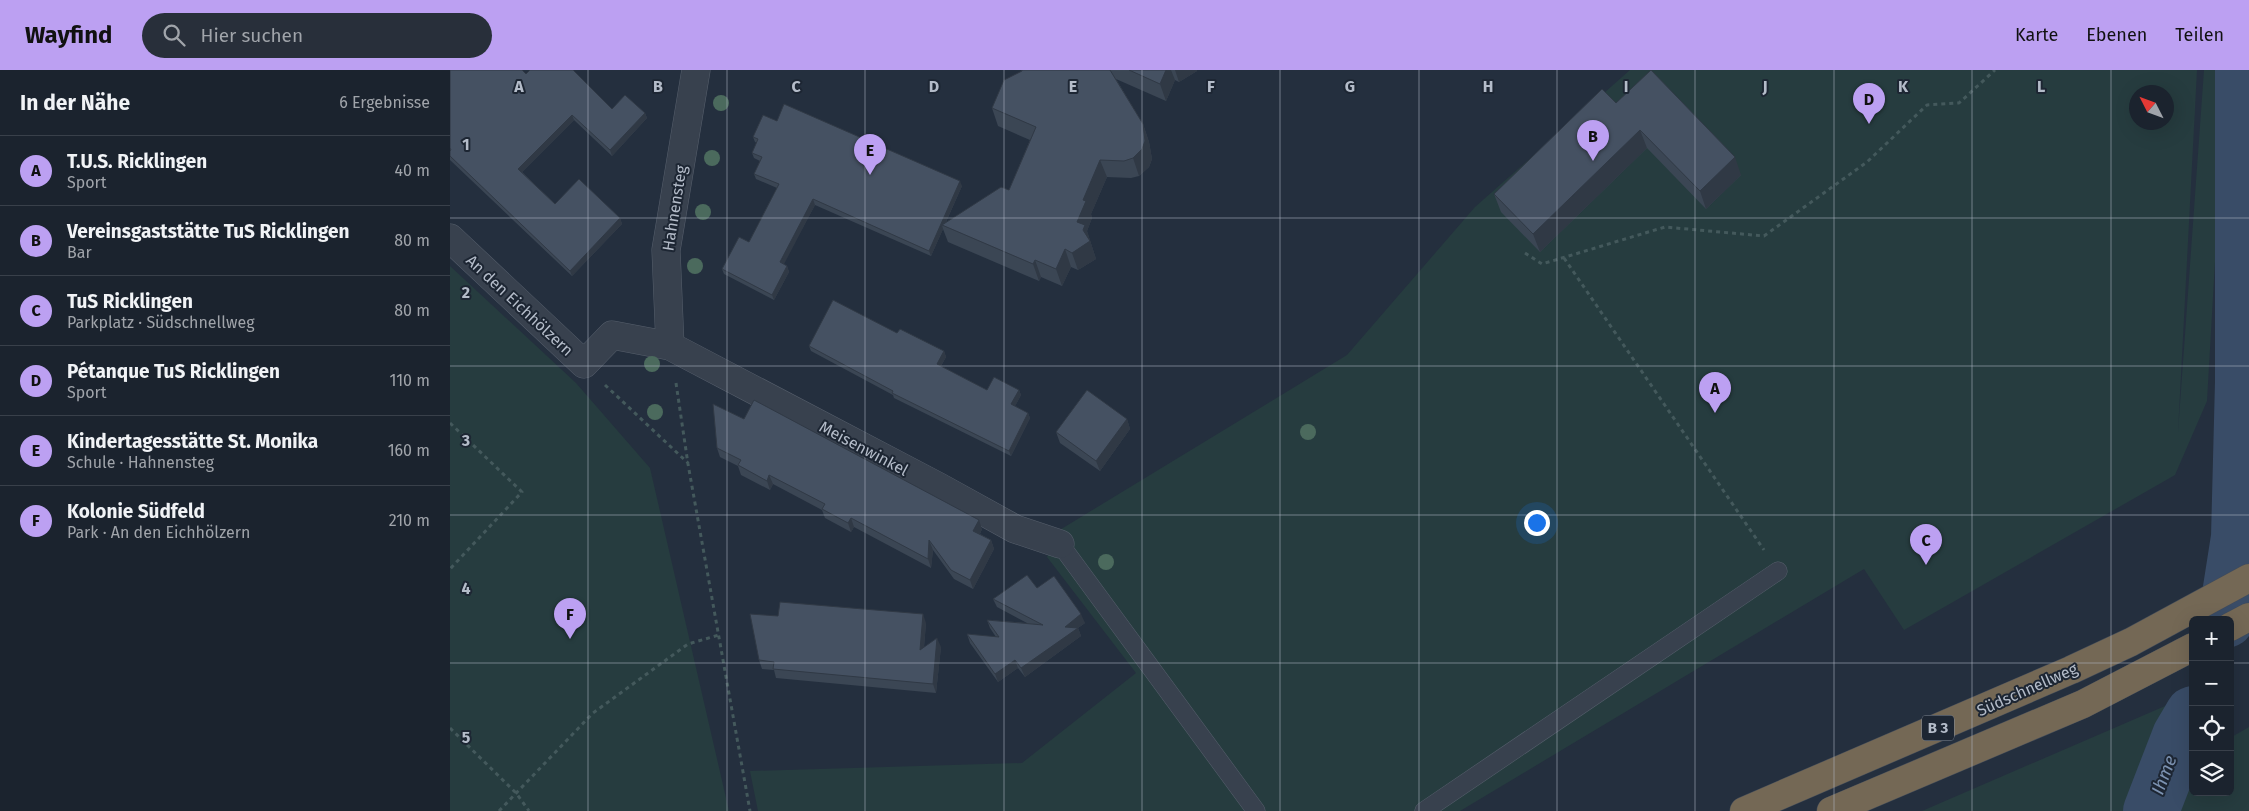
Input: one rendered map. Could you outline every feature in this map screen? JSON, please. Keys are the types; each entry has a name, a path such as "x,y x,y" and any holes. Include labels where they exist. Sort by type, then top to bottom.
{"highway":[{"name":"Südschnellweg","path":"1744,811 1866,760 2131,642 2246,580"},
{"path":"2234,625 2249,617"},
{"name":"B 3","path":"1831,811 2083,704 2189,649"}],"street":[{"name":"Hahnensteg","path":"670,346 666,250 696,70"},
{"name":"An den Eichhölzern","path":"450,238 584,364 612,335 670,346"},
{"name":"Meisenwinkel","path":"670,346 939,487 1015,530 1060,544"}],"lane":[{"path":"1060,544 1256,811"},
{"path":"1424,811 1778,571"}],"path":[{"path":"1525,253 1542,264 1665,227 1764,236 1868,162 1926,105 1959,103 1995,70"},
{"path":"1564,258 1778,571"},
{"path":"670,346 688,464 750,811"},
{"path":"584,364 688,464"},
{"path":"450,423 522,492 450,569"},
{"path":"499,811 593,713 688,644 719,635"},
{"path":"450,728 516,793 529,811"}],"green space":[{"path":"1630,70 2197,70 2178,432 2204,70 2226,70 2207,401 2175,475 1904,630 1864,569 1460,811 758,811 750,771 1022,763 1136,673 1047,557 1058,531 1347,355 1475,207"},
{"path":"450,266 576,383 650,468 729,811 450,811"},
{"path":"2172,703 2166,752 2157,781 2189,762 2189,796 2234,796 2234,736 2249,727 2249,811 1922,811"}],"building":[{"path":"450,70 522,70 526,74 530,70 573,70 612,109 625,95 645,113 610,150 572,115 518,169 555,204 579,179 620,218 570,271 450,156"},
{"path":"1022,70 1110,70 1143,124 1145,141 1142,149 1133,158 1124,161 1100,160 1083,200 1086,201 1077,222 1085,225 1083,230 1090,241 1072,253 1065,249 1056,269 1035,260 1033,264 942,225 1001,187 1009,190 1036,127 992,108 1004,80"},
{"path":"1129,70 1166,70 1160,84"},
{"path":"1651,70 1735,157 1700,191 1640,130 1533,234 1494,194 1602,89 1616,103"},
{"path":"784,104 960,181 929,251 813,199 780,262 787,266 772,295 722,269 739,237 749,242 779,184 754,174 762,157 752,153 758,139 753,137 763,115 777,121"},
{"path":"833,300 897,333 900,329 944,351 937,364 987,390 994,377 1019,390 1011,404 1028,413 1009,451 892,393 893,391 809,346"},
{"path":"1087,390 1127,419 1096,461 1056,432"},
{"path":"754,400 979,520 973,531 991,540 970,580 951,570 929,540 928,559 851,518 848,523 822,509 825,504 769,475 767,481 738,465 741,460 717,448 713,404 744,419"},
{"path":"1027,575 1037,588 1054,576 1081,614 1065,627 1078,628 1021,668 1015,660 995,674 967,634 999,637 987,620 1043,625 993,599"},
{"path":"780,602 923,614 920,650 937,638 933,684 773,669 774,662 759,660 750,614 778,616"}],"waterway":[{"name":"Ihme","path":"2227,616 2239,537 2243,382 2243,70"},
{"name":"Ihme","path":"2151,811 2180,736 2189,721"}],"place":[{"name":"Pétanque TuS Ricklingen","path":"1869,124"},
{"name":"Vereinsgaststätte TuS Ricklingen","path":"1593,161"},
{"name":"Kindertagesstätte St. Monika","path":"870,175"},
{"name":"T.U.S. Ricklingen","path":"1715,413"},
{"name":"TuS Ricklingen","path":"1926,565"},
{"name":"Kolonie Südfeld","path":"570,639"}]}
